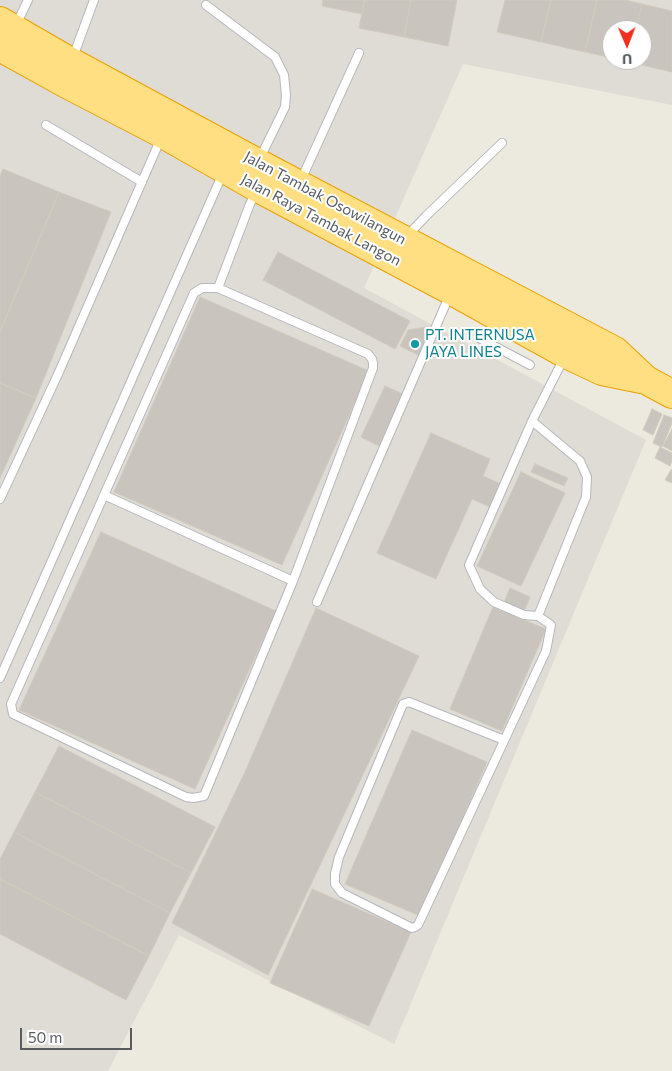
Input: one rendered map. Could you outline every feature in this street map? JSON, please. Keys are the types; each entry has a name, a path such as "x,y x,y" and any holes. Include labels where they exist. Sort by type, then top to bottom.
{"highway":[{"name":"Jalan Tambak Osowilangun","path":"6,37 254,174 299,184 404,240 457,280 572,343 615,351 646,380 672,394"},
{"name":"Jalan Raya Tambak Langon","path":"67,72 163,134 254,174 457,280"}],"lane":[{"path":"6,37 28,0"},
{"path":"67,72 94,0"},
{"path":"0,678 254,174 285,107 284,75 275,57 206,5"},
{"path":"299,184 359,53"},
{"path":"46,125 142,182"},
{"path":"0,499 59,372 163,134"},
{"path":"404,240 426,216 502,143"},
{"path":"218,288 250,204 254,174"},
{"path":"317,602 457,280"},
{"path":"202,288 218,288 368,354 372,358 373,368 298,563 293,581 204,796 193,798 186,797 13,714 11,704 194,293 202,288"},
{"path":"479,338 530,365"},
{"path":"504,740 409,702 402,704 339,857 335,884 342,893 412,928 418,925 546,651 551,626 538,616 524,615 494,602 480,589 469,565 532,421 572,343"},
{"path":"532,421 580,461 587,478 586,497 538,616"},
{"path":"104,495 293,581"}],"shaded area":[{"path":"0,0 672,0 672,105 463,64 364,288 646,440 394,1044 179,935 108,1071 0,1071"}],"building":[{"path":"323,0 364,0 362,14 322,6"},
{"path":"365,0 411,0 404,37 359,28"},
{"path":"411,0 457,0 448,46 404,37"},
{"path":"505,0 551,0 541,42 497,32"},
{"path":"551,0 597,0 585,52 541,42"},
{"path":"597,0 626,0 642,4 638,20 602,20 602,56 585,52"},
{"path":"642,4 672,11 672,72 652,67 652,20 638,20"},
{"path":"3,169 59,192 0,332 0,176"},
{"path":"59,192 111,212 36,398 0,383 0,332"},
{"path":"278,252 410,321 395,349 263,280"},
{"path":"200,297 369,371 282,565 114,492"},
{"name":"PT. INTERNUSA JAYA LINES","path":"426,327 430,342 422,357 400,346 408,330"},
{"path":"0,383 36,398 0,478"},
{"path":"385,386 403,394 379,446 361,437"},
{"path":"652,409 662,414 653,435 643,430"},
{"path":"664,415 672,418 672,423 662,447 653,443"},
{"path":"672,429 672,451 663,446"},
{"path":"431,433 490,459 483,476 501,484 490,507 472,499 436,579 377,553"},
{"path":"660,447 672,453 670,466 655,458"},
{"path":"535,464 568,478 564,486 531,472"},
{"path":"672,470 672,483 665,480"},
{"path":"521,472 565,493 521,586 477,566"},
{"path":"101,532 276,611 195,789 19,710"},
{"path":"510,588 530,597 523,614 503,605"},
{"path":"493,607 546,629 502,731 450,709"},
{"path":"316,608 419,656 268,975 172,923 245,772"},
{"path":"412,730 487,762 420,916 345,884"},
{"path":"59,746 215,827 191,873 35,792"},
{"path":"35,792 191,873 170,913 14,832"},
{"path":"14,832 170,913 149,956 0,879 0,859"},
{"path":"0,879 149,956 126,1000 0,934"},
{"path":"312,889 411,932 369,1026 270,983"}],"place":[{"name":"PT. INTERNUSA JAYA LINES","path":"415,344"}]}
